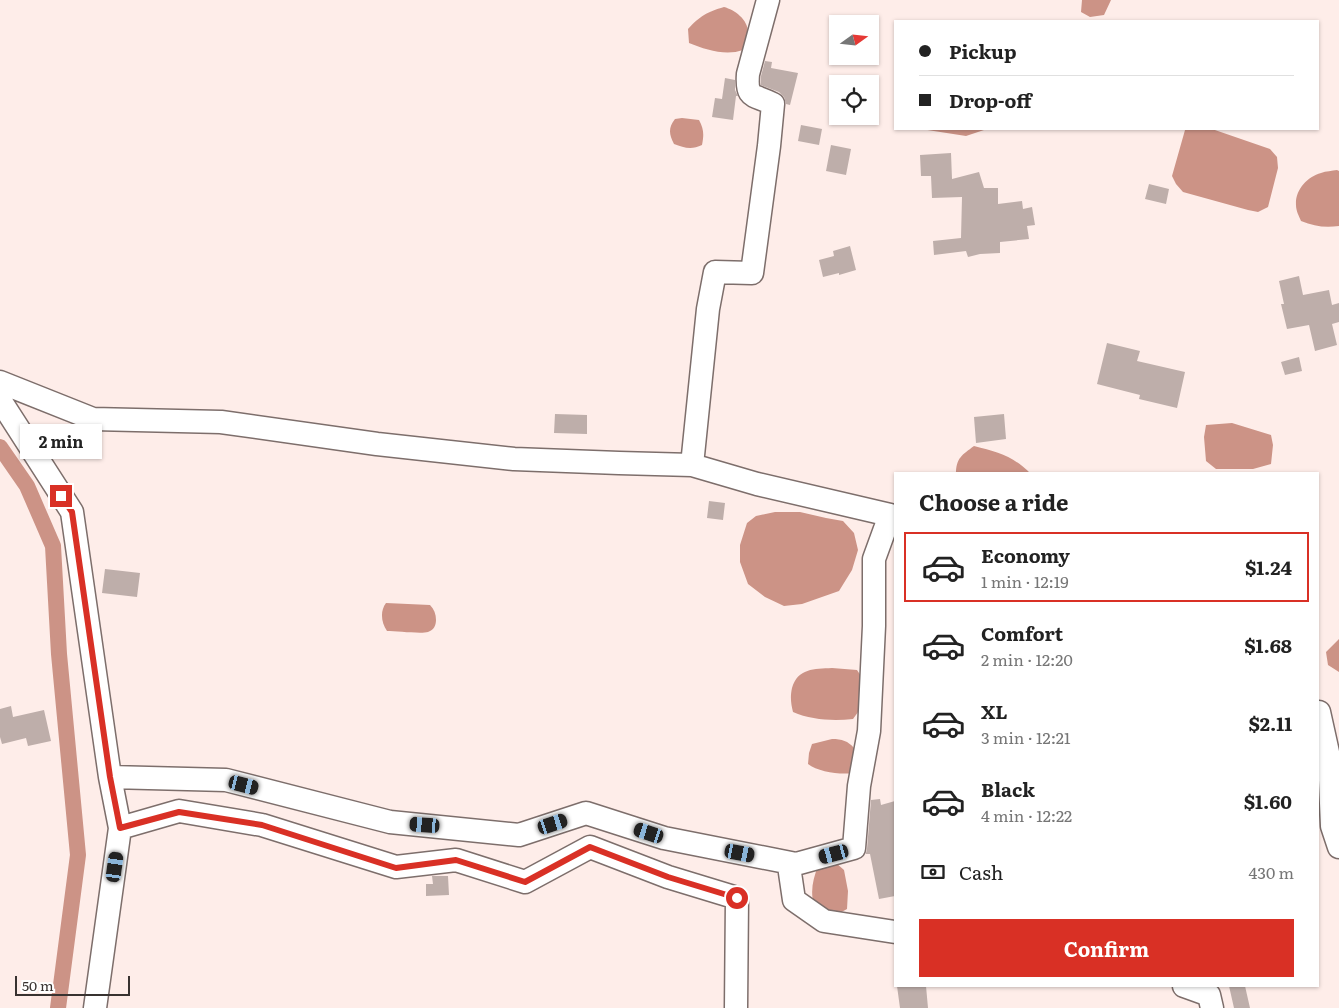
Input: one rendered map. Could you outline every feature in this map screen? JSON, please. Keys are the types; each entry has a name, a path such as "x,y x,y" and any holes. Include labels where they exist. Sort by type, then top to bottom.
{"street":[{"path":"692,465 708,309 715,272 752,273 773,104 752,96 747,87 748,74 768,0"},
{"path":"0,382 93,419 221,422 377,444 514,459 692,465 757,484 890,515 874,559 874,626 869,731 859,786 854,848 789,866 794,900 824,920 894,932"},
{"path":"0,400 72,512 110,777 120,828 95,1008"},
{"path":"1325,711 1332,826 1339,847"},
{"path":"110,777 226,780 390,822 520,834 586,813 664,838 796,864"},
{"path":"120,828 179,812 262,825 396,868 456,860 525,882 590,847 668,877 737,898 736,1008"},
{"path":"1187,987 1210,994 1212,1008"}],"shaded area":[{"path":"1082,0 1111,0 1104,15 1090,17 1081,12"},
{"path":"724,7 737,13 746,24 748,36 743,50 736,52 716,51 689,43 688,29 704,15"},
{"path":"675,119 699,120 703,132 702,145 688,148 674,144 670,128"},
{"path":"927,130 984,130 966,136"},
{"path":"1185,130 1215,130 1270,149 1277,157 1278,168 1268,207 1258,212 1183,192 1172,176"},
{"path":"1339,171 1339,226 1319,226 1301,221 1296,209 1296,199 1300,189 1316,175"},
{"path":"1232,423 1271,435 1273,445 1271,464 1253,469 1216,469 1206,461 1204,437 1206,425"},
{"path":"974,446 990,450 1018,463 1029,472 956,472 960,457"},
{"path":"775,512 800,512 843,521 854,533 858,550 852,570 839,591 802,604 784,606 765,597 748,584 740,562 740,545 747,523 756,516"},
{"path":"386,603 430,605 435,614 435,625 432,630 425,633 387,631 382,617"},
{"path":"1339,639 1339,672 1328,665 1326,652"},
{"path":"832,668 857,670 863,679 861,708 853,719 822,719 807,717 793,712 791,691 798,677 808,671"},
{"path":"832,739 844,741 854,748 853,773 830,772 808,764 812,744"},
{"path":"836,863 844,870 848,891 847,909 836,915 814,905 812,890 818,866"}],"building":[{"path":"765,61 772,62 771,68 798,73 790,105 786,104 784,97 779,92 761,85"},
{"path":"725,78 735,80 735,90 738,96 736,96 733,120 712,117 715,98 722,99"},
{"path":"801,125 822,129 819,145 798,141"},
{"path":"831,145 851,149 846,175 826,171"},
{"path":"951,153 952,179 979,172 984,188 998,188 998,204 1022,201 1023,209 1032,207 1035,225 1027,226 1029,239 1000,242 1000,253 968,257 966,251 934,255 933,241 961,238 962,197 932,198 931,176 921,176 920,155"},
{"path":"1149,184 1169,189 1166,204 1145,199"},
{"path":"850,246 856,270 823,277 819,260 834,256 833,251"},
{"path":"1299,276 1303,295 1329,290 1332,305 1339,303 1339,322 1332,324 1337,345 1315,351 1309,325 1287,329 1281,304 1284,304 1279,281"},
{"path":"1107,343 1140,351 1137,361 1185,372 1177,408 1139,399 1140,395 1097,384"},
{"path":"1299,357 1302,371 1285,375 1281,362"},
{"path":"555,414 587,415 587,434 554,433"},
{"path":"1004,414 1006,439 976,443 974,417"},
{"path":"709,501 725,503 723,520 707,518"},
{"path":"105,569 140,573 137,597 102,593"},
{"path":"11,706 13,717 44,710 51,741 28,746 26,738 2,744 0,737 0,709"},
{"path":"880,799 881,805 894,801 894,896 879,899 870,854 866,854 871,800"},
{"path":"432,876 448,876 449,895 426,896 426,884 433,884"},
{"path":"897,987 926,987 928,1008 900,1008"},
{"path":"1229,987 1245,987 1250,1008 1234,1008"}],"waterway":[{"path":"0,447 27,486 53,546 59,654 78,855 58,1008"}],"route":[{"path":"61,496 72,512 110,777 120,828 179,812 262,825 396,868 456,860 525,882 590,847 668,877 737,898"}]}
